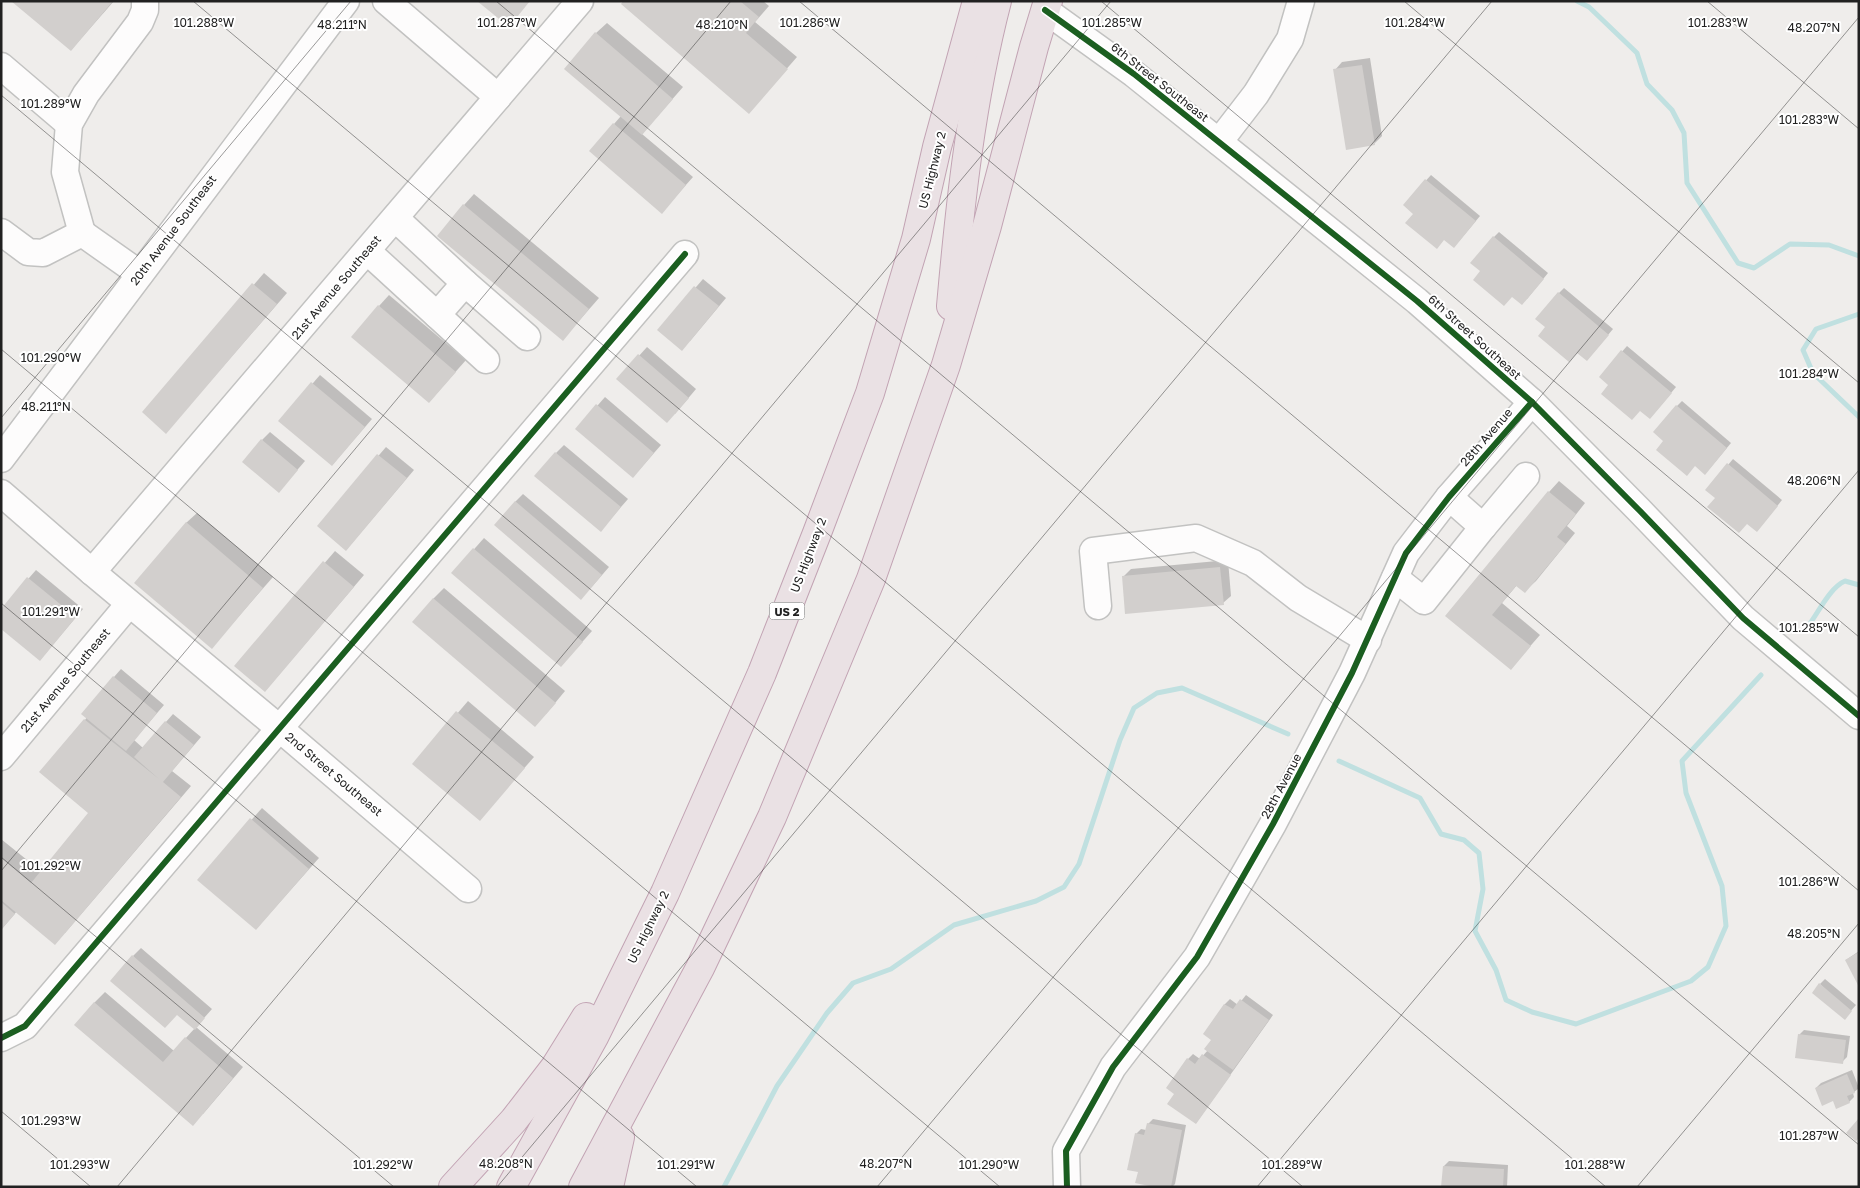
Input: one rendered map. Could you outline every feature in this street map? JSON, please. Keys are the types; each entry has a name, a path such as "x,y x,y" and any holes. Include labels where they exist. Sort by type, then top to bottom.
{"highway":[{"name":"US Highway 2","path":"511,1187 594,1037 665,893 762,673 870,393 916,239 937,147 977,1"},
{"path":"946,365 955,257 976,97 997,1"},
{"path":"583,1187 700,968 772,817 871,579 946,365 987,226 1034,47 1041,4"},
{"path":"453,1187 514,1120 555,1066 665,893"},
{"path":"609,1187 626,1106"}],"street":[{"path":"140,274 82,233 65,172 69,124 86,94 140,22 145,10 145,1"},
{"name":"20th Avenue Southeast","path":"1,458 346,1"},
{"path":"386,1 498,97"},
{"name":"21st Avenue Southeast","path":"92,572 580,1"},
{"path":"1219,142 1256,94 1290,39 1301,1"},
{"name":"6th Street Southeast","path":"1041,4 1134,74 1417,300 1532,402 1640,510 1743,618 1859,716"},
{"path":"1,66 69,124"},
{"path":"395,218 527,338"},
{"path":"3,237 28,252 43,253 82,233"},
{"path":"367,251 486,360"},
{"path":"1,1038 25,1026 685,254"},
{"path":"438,316 465,283"},
{"name":"28th Avenue","path":"1067,1187 1066,1151 1113,1067 1197,957 1273,824 1368,640 1406,553 1449,497 1532,402"},
{"path":"1395,578 1424,601 1526,476"},
{"path":"1,493 92,572"},
{"path":"1449,497 1483,527"},
{"path":"1098,606 1093,551 1196,538 1253,563 1298,598 1368,640"},
{"name":"2nd Street Southeast","path":"92,572 468,889"},
{"name":"21st Avenue Southeast","path":"1,757 130,604"}],"building":[{"path":"11,1 113,1 71,51"},
{"path":"477,1 530,1 509,27"},
{"path":"623,1 740,1 759,17 746,33 788,69 749,114 621,4"},
{"path":"595,32 673,99 642,135 564,69"},
{"path":"1362,65 1375,145 1346,150 1333,69"},
{"path":"613,123 686,185 662,214 589,151"},
{"path":"1425,179 1476,221 1454,248 1444,240 1437,249 1405,223 1413,214 1403,205"},
{"path":"463,204 589,309 563,341 437,236"},
{"path":"1493,236 1544,279 1522,305 1512,297 1504,306 1473,280 1480,271 1470,263"},
{"path":"252,283 277,304 166,434 142,412"},
{"path":"694,286 719,306 682,351 657,330"},
{"path":"1558,292 1609,335 1587,361 1577,353 1569,362 1538,336 1545,327 1535,319"},
{"path":"378,305 456,372 429,403 351,337"},
{"path":"1621,350 1672,393 1650,419 1640,411 1632,420 1601,394 1608,385 1599,377"},
{"path":"638,354 689,398 667,423 616,379"},
{"path":"311,382 365,427 332,466 278,421"},
{"path":"596,404 654,453 633,478 575,429"},
{"path":"1676,405 1727,448 1705,475 1695,466 1687,476 1656,450 1663,441 1653,432"},
{"path":"261,439 298,470 279,493 242,462"},
{"path":"555,452 621,507 601,532 534,476"},
{"path":"377,454 407,478 346,551 317,526"},
{"path":"1727,463 1778,506 1757,532 1747,524 1739,533 1707,507 1715,498 1705,490"},
{"path":"1548,491 1576,514 1557,537 1566,544 1525,593 1516,586 1492,615 1531,646 1511,670 1445,616"},
{"path":"515,501 602,575 581,600 494,525"},
{"path":"186,522 263,588 212,649 134,583"},
{"path":"473,548 583,642 561,667 451,573"},
{"path":"323,561 354,587 265,692 234,666"},
{"path":"1220,567 1224,605 1125,614 1122,576"},
{"path":"27,577 76,617 40,661 1,629 1,609"},
{"path":"433,598 556,703 535,727 412,622"},
{"path":"113,676 157,713 126,751 81,714"},
{"path":"456,711 525,768 480,821 412,764"},
{"path":"84,719 159,779 134,757 165,721 194,745 163,782 181,797 55,945 1,900 1,858 31,883 88,813 39,772"},
{"path":"250,818 309,869 256,930 197,880"},
{"path":"1,902 15,914 1,930"},
{"path":"1859,952 1859,987 1845,960"},
{"path":"132,955 205,1018 195,1030 177,1015 165,1028 110,981"},
{"path":"1819,983 1852,1011 1845,1020 1812,993"},
{"path":"1240,999 1269,1020 1233,1070 1204,1049 1211,1040 1203,1034 1224,1004 1233,1009"},
{"path":"94,1002 163,1062 185,1037 233,1078 193,1126 74,1025"},
{"path":"1798,1034 1846,1040 1843,1064 1795,1058"},
{"path":"1202,1054 1231,1075 1196,1124 1167,1104 1174,1094 1166,1088 1187,1058 1195,1064"},
{"path":"1847,1074 1855,1093 1847,1096 1850,1103 1836,1109 1833,1101 1822,1106 1815,1088"},
{"path":"1859,1118 1859,1138 1856,1141 1846,1133"},
{"path":"1147,1123 1182,1130 1171,1187 1154,1187 1135,1183 1138,1172 1127,1170 1135,1133 1144,1135"},
{"path":"1443,1166 1504,1169 1503,1187 1441,1187"}],"waterway":[{"path":"1577,1 1589,7 1637,53 1647,84 1672,110 1684,133 1687,183 1738,263 1754,268 1790,244 1829,245 1859,256"},
{"path":"1859,314 1816,329 1803,350 1813,373 1859,417"},
{"path":"1806,629 1829,595 1839,584 1845,581 1859,585"},
{"path":"1339,761 1420,798 1441,834 1464,840 1479,853 1483,889 1475,931 1496,970 1506,1000 1532,1012 1576,1024 1691,981 1708,967 1726,926 1722,886 1686,793 1682,761 1761,675"},
{"path":"724,1187 777,1086 827,1013 853,983 891,969 954,925 1036,901 1064,887 1079,864 1120,740 1134,708 1157,693 1182,688 1288,734"}],"cycle path":[{"path":"1045,10 1134,74 1417,301 1532,402 1743,618 1859,716"},
{"path":"1,1038 25,1026 685,254"},
{"path":"1067,1187 1066,1151 1113,1067 1197,957 1273,824 1352,673 1406,553 1449,497 1532,402"}]}
